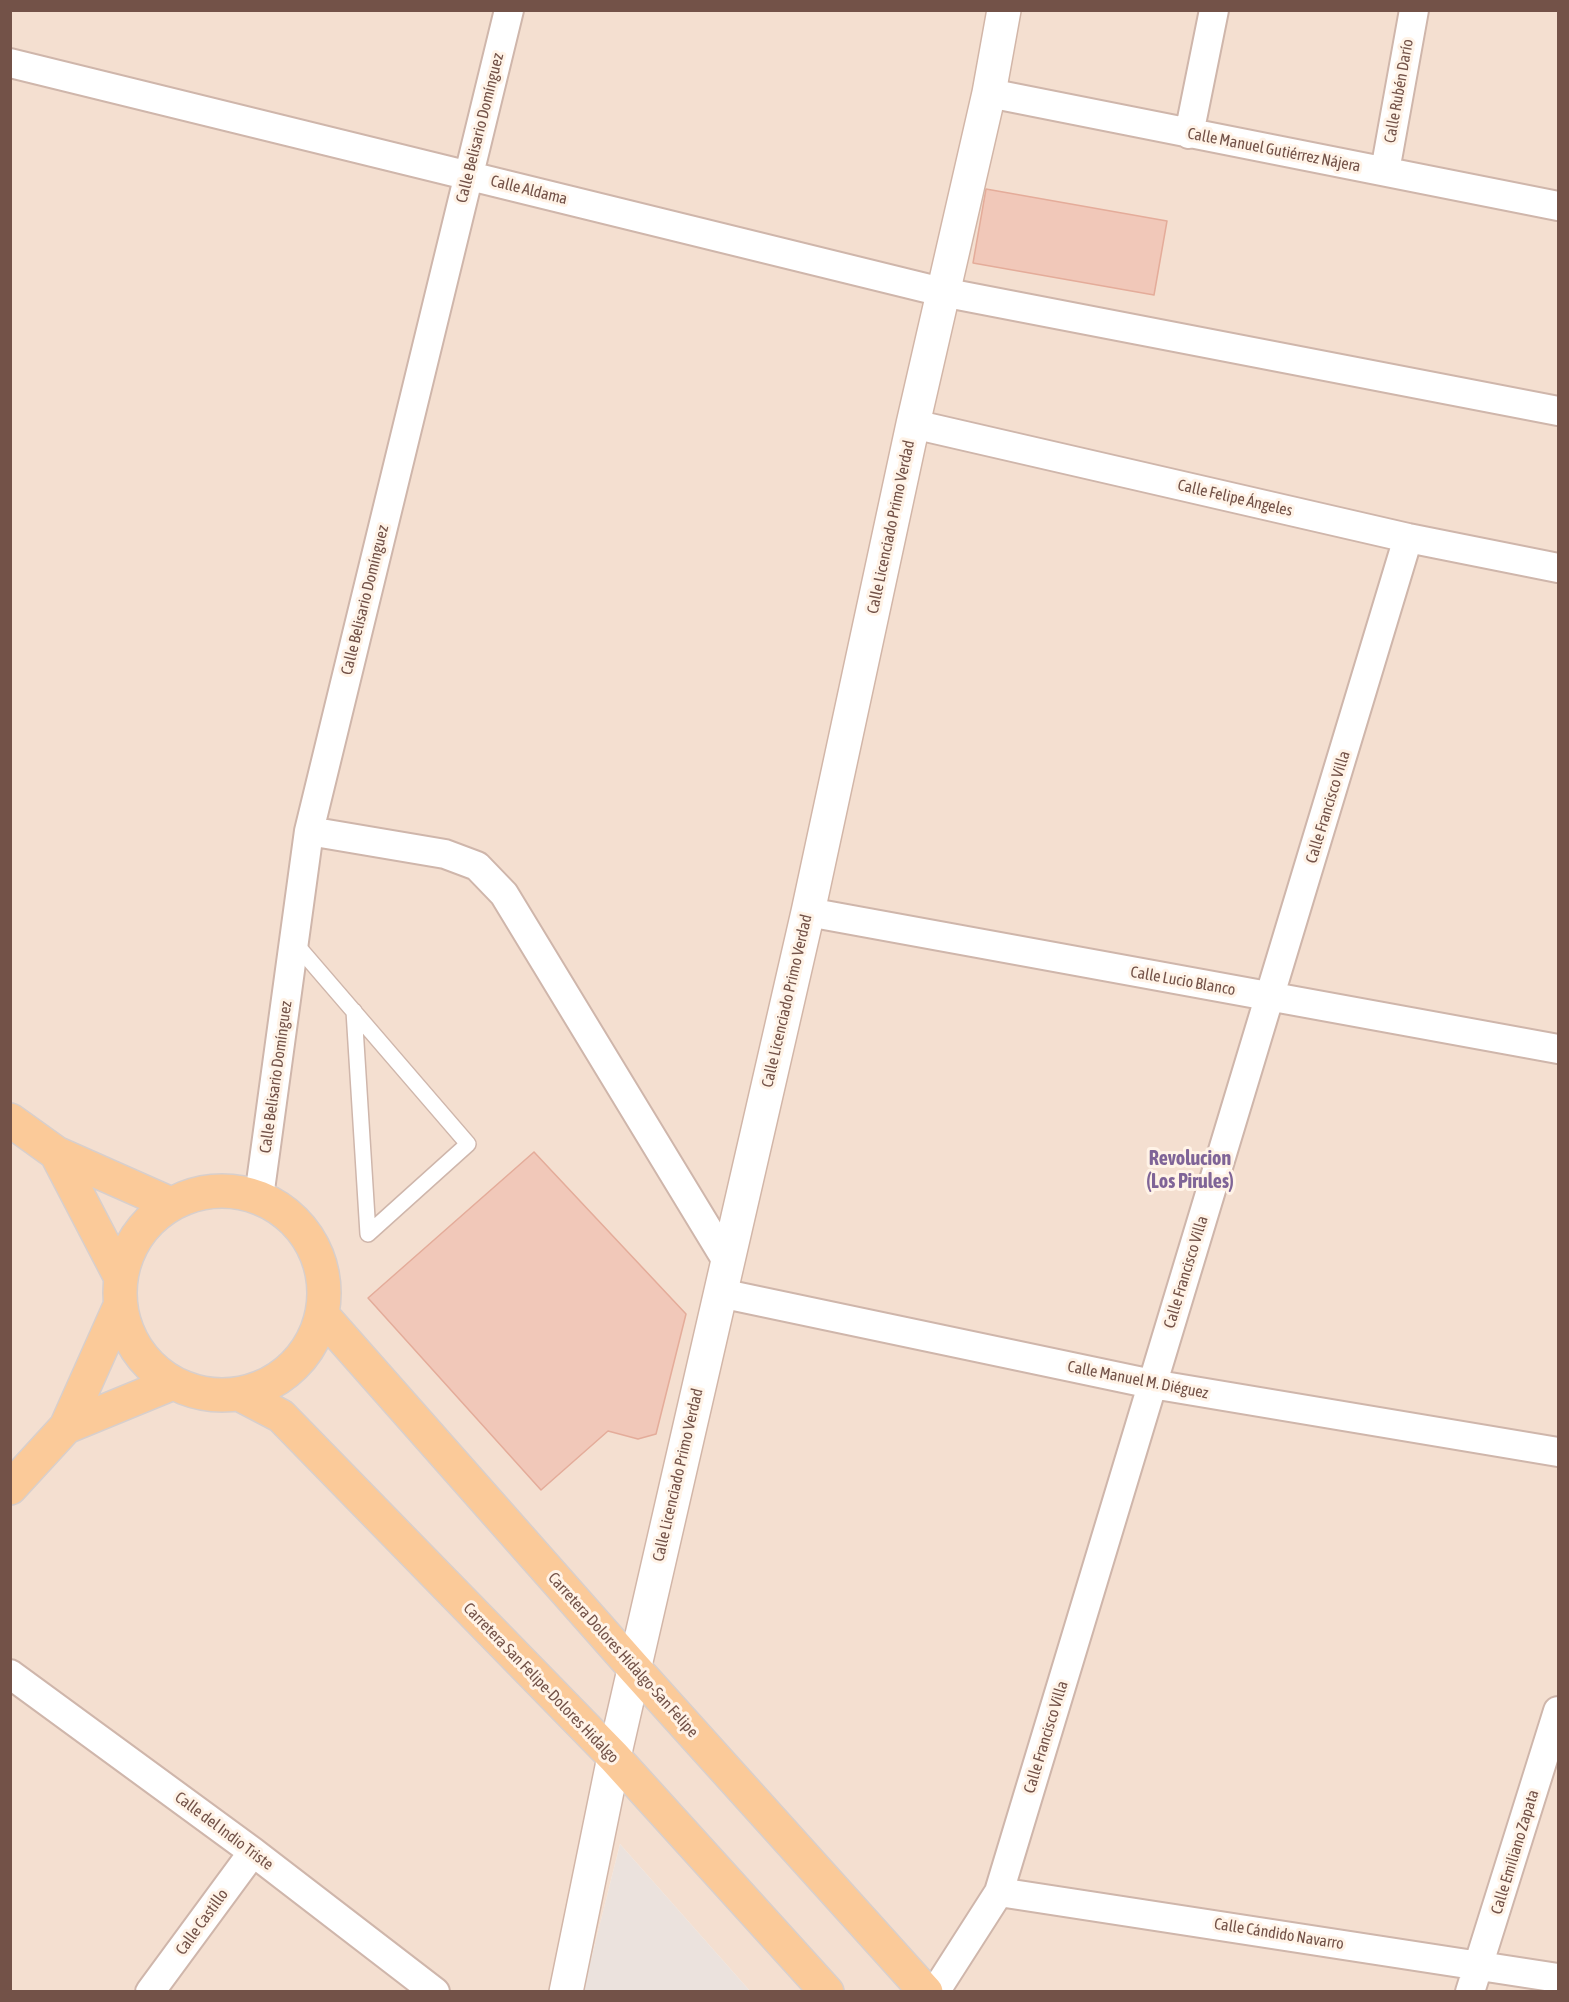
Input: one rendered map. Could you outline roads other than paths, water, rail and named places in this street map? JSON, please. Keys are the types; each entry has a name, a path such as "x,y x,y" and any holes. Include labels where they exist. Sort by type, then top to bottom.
{"main road":[{"path":"10,1120 56,1153 171,1204"},
{"path":"10,1488 66,1427 120,1291 130,1247 147,1222 171,1204 200,1193 230,1191 259,1197 290,1216 314,1245 324,1280 323,1316 311,1345 292,1368 267,1385 239,1394 205,1394 173,1383 147,1364 129,1337 120,1291 56,1153"},
{"name":"Carretera Dolores Hidalgo-San Felipe","path":"323,1316 634,1668 926,1992"},
{"path":"66,1427 173,1383"},
{"name":"Carretera San Felipe-Dolores Hidalgo","path":"239,1394 281,1416 614,1757 827,1992"}],"street":[{"name":"Calle Belisario Domínguez","path":"259,1197 309,831 509,10"},
{"name":"Calle Licenciado Primo Verdad","path":"566,1992 614,1757 808,912 942,292 989,93 1004,10"},
{"path":"1189,134 1214,10"},
{"name":"Calle Rubén Darío","path":"1385,171 1414,10"},
{"name":"Calle Aldama","path":"10,63 942,292"},
{"name":"Calle Manuel Gutiérrez Nájera","path":"989,93 1558,206"},
{"path":"942,292 1558,411"},
{"name":"Calle Felipe Ángeles","path":"913,424 1408,538 1558,568"},
{"name":"Calle Francisco Villa","path":"935,1992 999,1892 1271,998 1408,538"},
{"path":"309,831 445,854 477,866 504,894 727,1261"},
{"name":"Calle Lucio Blanco","path":"808,912 1558,1049"},
{"name":"Calle Manuel M. Diéguez","path":"720,1293 1152,1384 1558,1452"},
{"name":"Calle del Indio Triste","path":"10,1674 253,1852 435,1992"},
{"name":"Calle Emiliano Zapata","path":"1470,1992 1558,1711"},
{"name":"Calle Castillo","path":"150,1992 253,1852"},
{"name":"Calle Cándido Navarro","path":"999,1892 1558,1978"}],"lane":[{"path":"294,942 354,1011 468,1144 368,1234 354,1011"}],"district":[{"name":"Revolucion (Los Pirules)","path":"1190,1170"}]}
